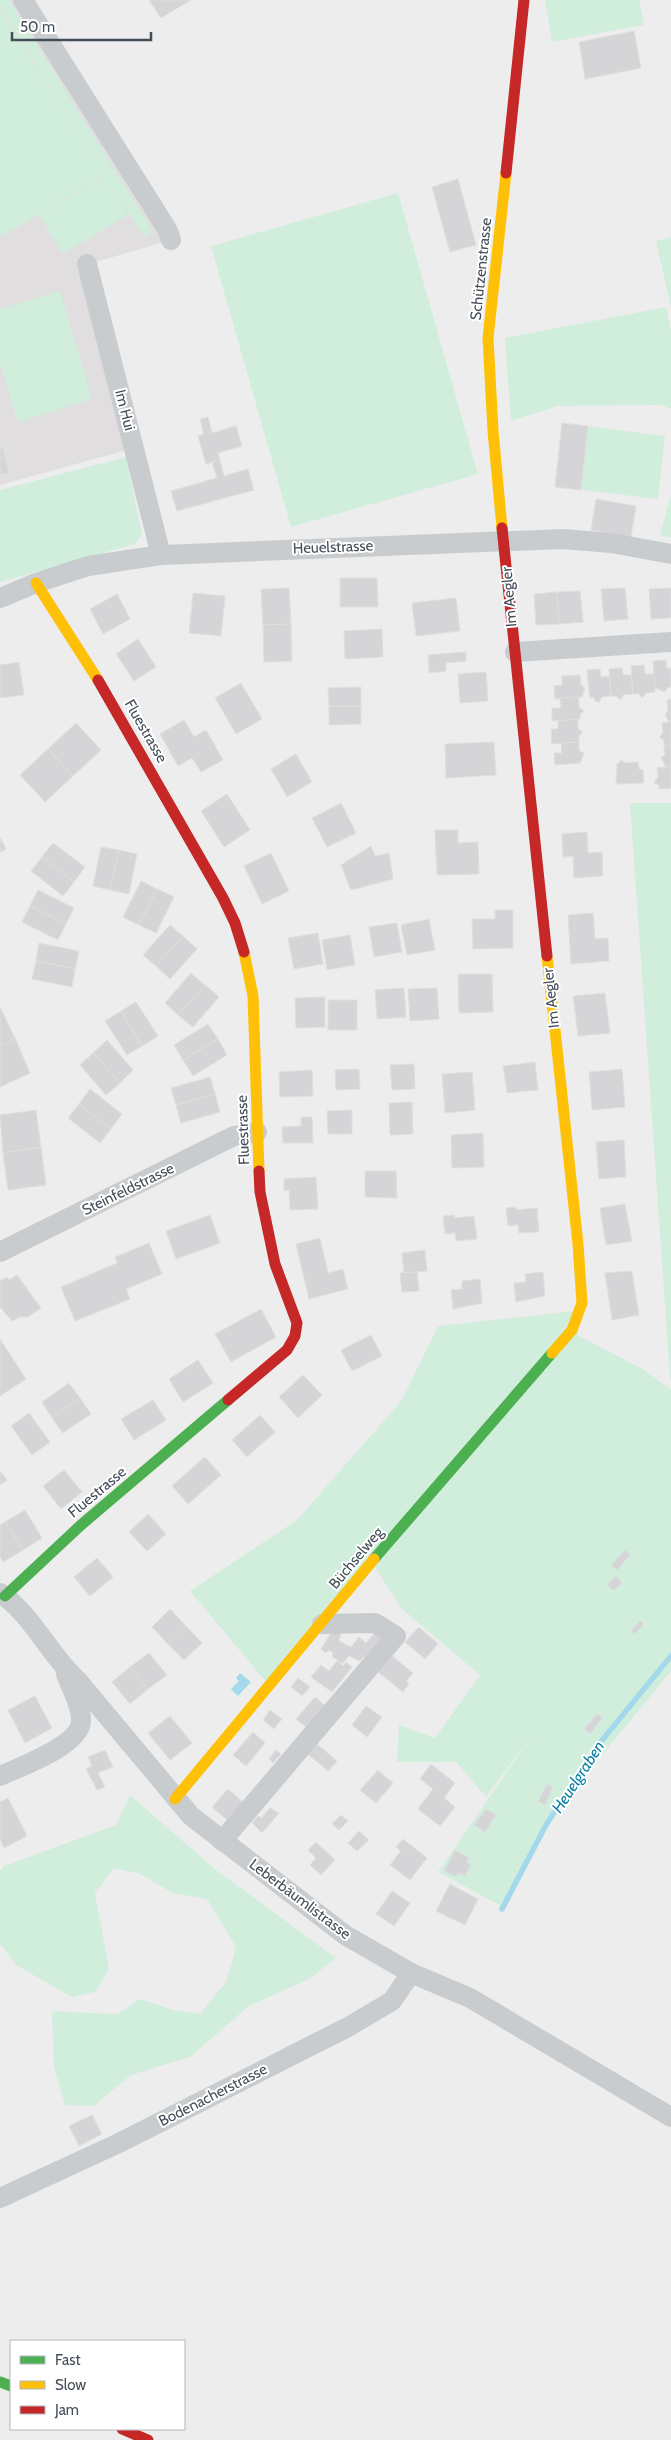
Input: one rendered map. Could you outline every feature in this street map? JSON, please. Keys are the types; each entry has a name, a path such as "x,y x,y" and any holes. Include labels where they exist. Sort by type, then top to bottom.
{"street":[{"path":"24,0 171,240"},
{"name":"Schützenstrasse","path":"504,541 493,431 488,338 524,0"},
{"name":"Im Hui","path":"87,264 161,555"},
{"name":"Heuelstrasse","path":"0,598 36,583 88,566 161,555 563,539 611,543 671,554"},
{"name":"Im Aegler","path":"504,541 582,1291 579,1315 572,1330 564,1339"},
{"name":"Fluestrasse","path":"3,1595 81,1525 287,1350 296,1336 296,1322 267,1232 260,1192 253,996 248,964 235,923 224,898 147,762 36,583"},
{"path":"515,652 671,642"},
{"name":"Steinfeldstrasse","path":"0,1252 234,1136 258,1132"},
{"name":"Büchselweg","path":"175,1799 322,1624 350,1586 564,1339"},
{"name":"Leberbäumlistrasse","path":"3,1595 41,1634 64,1668 78,1681 175,1799 222,1841 345,1935 411,1973 470,1998 671,2117"},
{"path":"222,1841 396,1636 375,1623 322,1624"},
{"path":"0,1776 63,1746 75,1735 81,1723 78,1706 64,1668"},
{"name":"Bodenacherstrasse","path":"0,2198 119,2142 348,2027 392,2001 411,1973"},
{"path":"124,2430 148,2440"}],"shaded area":[{"path":"0,0 22,0 164,242 82,266 134,448 0,485"}],"green space":[{"path":"0,0 9,0 153,232 144,237 104,175 3,236 0,232 0,9 103,173 0,6"},
{"path":"545,0 639,0 644,25 552,42"},
{"path":"105,176 128,215 63,254 39,215"},
{"path":"398,193 478,474 291,527 211,246"},
{"path":"671,237 671,307 656,241"},
{"path":"60,291 92,399 18,422 0,363 0,309"},
{"path":"666,307 671,331 671,409 661,405 558,406 511,421 505,338"},
{"path":"588,426 665,436 658,499 581,490"},
{"path":"126,457 142,535 135,544 0,582 0,490"},
{"path":"671,495 671,538 660,535"},
{"path":"630,803 671,803 671,1379 670,1378"},
{"path":"575,1311 577,1335 639,1367 671,1389 671,1671 552,1816 503,1907 438,1872 532,1735 486,1797 456,1762 397,1762 399,1725 435,1738 480,1675 401,1608 370,1559 267,1683 190,1591 297,1520 402,1400 438,1326"},
{"path":"130,1795 216,1870 336,1958 309,1979 249,2006 190,2057 131,2075 94,2106 65,2105 54,2067 52,2011 117,2014 140,1999 173,2010 200,2014 226,1982 236,1947 207,1899 173,1893 140,1874 114,1868 95,1893 109,1969 95,1992 72,1997 16,1965 0,1944 0,1871 4,1866 116,1825"}],"water":[{"path":"240,1673 251,1682 238,1696 231,1689 239,1681 236,1678"}],"building":[{"path":"149,0 191,0 161,18"},
{"path":"634,31 641,68 585,79 579,42"},
{"path":"458,179 476,245 450,252 432,187"},
{"path":"208,417 212,433 236,426 242,446 218,453 220,460 206,464 198,436 204,434 200,419"},
{"path":"562,423 588,426 581,490 555,487"},
{"path":"2,446 9,473 0,475 0,447"},
{"path":"220,460 224,476 248,469 254,490 177,511 171,491 217,478 212,462"},
{"path":"596,499 636,506 631,537 591,530"},
{"path":"340,578 377,578 378,607 340,607"},
{"path":"289,588 291,624 263,625 261,589"},
{"path":"625,588 628,619 604,621 601,589"},
{"path":"671,588 671,618 651,619 649,589"},
{"path":"580,591 583,622 559,624 557,592"},
{"path":"557,592 559,624 536,625 534,594"},
{"path":"193,593 225,596 221,636 189,633"},
{"path":"117,594 130,619 103,634 90,609"},
{"path":"456,598 460,631 416,636 412,603"},
{"path":"291,624 292,661 264,662 263,625"},
{"path":"382,629 383,657 345,659 344,631"},
{"path":"138,639 156,667 134,681 116,654"},
{"path":"466,652 466,661 446,663 446,671 429,673 428,655"},
{"path":"666,660 667,669 671,668 671,687 667,688 665,692 655,688 653,661"},
{"path":"19,662 24,695 0,698 0,665"},
{"path":"644,665 645,674 654,674 655,692 646,693 642,698 639,694 633,694 631,666"},
{"path":"622,668 623,675 631,675 633,694 623,695 621,700 616,696 611,696 609,669"},
{"path":"600,669 601,677 609,676 611,696 602,697 597,702 593,697 590,698 587,670"},
{"path":"486,672 488,701 460,703 458,674"},
{"path":"580,675 581,685 585,688 582,697 555,699 554,686 562,685 562,676"},
{"path":"241,683 262,719 236,734 215,698"},
{"path":"361,687 361,706 329,706 328,688"},
{"path":"579,697 579,707 584,711 580,714 580,719 552,721 552,708 561,708 560,698"},
{"path":"671,699 671,722 669,722 665,714 668,711 667,700"},
{"path":"329,706 361,706 361,724 329,725"},
{"path":"578,719 578,729 583,732 579,736 579,742 552,744 551,729 558,729 558,721"},
{"path":"184,720 194,737 206,730 223,760 201,772 192,758 178,766 160,734"},
{"path":"671,722 671,745 664,746 664,740 659,737 663,733 662,723"},
{"path":"76,723 101,750 73,776 48,749"},
{"path":"494,742 496,775 446,778 445,744"},
{"path":"579,742 579,751 584,753 580,763 555,765 554,753 562,753 561,743"},
{"path":"671,745 671,767 666,767 661,757 665,755 664,746"},
{"path":"48,749 73,776 45,802 20,775"},
{"path":"296,754 312,782 287,797 271,769"},
{"path":"622,760 624,763 638,762 639,769 643,770 644,783 616,784 617,764"},
{"path":"671,767 671,788 659,789 659,785 654,783 658,777 657,768"},
{"path":"227,794 250,830 224,847 201,811"},
{"path":"341,803 356,833 327,847 312,818"},
{"path":"435,830 458,830 458,843 478,842 479,874 437,875"},
{"path":"587,832 588,853 602,852 603,876 574,878 573,856 563,857 562,834"},
{"path":"0,837 6,849 0,852"},
{"path":"53,843 85,867 74,882 42,857"},
{"path":"371,846 375,856 389,853 393,879 351,890 341,865"},
{"path":"101,847 119,850 110,890 93,886"},
{"path":"119,850 137,854 129,894 110,890"},
{"path":"271,853 289,891 262,904 244,866"},
{"path":"42,857 74,882 63,896 31,871"},
{"path":"141,881 157,889 139,925 123,917"},
{"path":"157,889 174,897 156,933 139,925"},
{"path":"38,890 74,908 66,924 30,906"},
{"path":"30,906 66,924 58,940 22,922"},
{"path":"495,910 513,910 513,948 473,949 472,919 495,919"},
{"path":"593,913 595,939 608,938 609,961 571,964 568,915"},
{"path":"429,919 435,950 407,955 401,925"},
{"path":"397,923 402,952 374,957 369,927"},
{"path":"170,925 183,936 156,966 143,955"},
{"path":"318,933 323,964 294,969 288,938"},
{"path":"350,935 355,965 327,970 322,940"},
{"path":"183,936 197,949 170,979 156,966"},
{"path":"39,943 79,951 75,969 36,961"},
{"path":"36,961 75,969 72,987 32,979"},
{"path":"191,973 205,985 178,1015 165,1003"},
{"path":"458,974 492,974 493,1012 459,1013"},
{"path":"205,985 219,997 193,1027 178,1015"},
{"path":"404,988 406,1017 377,1019 375,990"},
{"path":"437,988 439,1019 410,1021 408,989"},
{"path":"605,993 610,1033 578,1036 573,996"},
{"path":"325,997 325,1027 296,1028 295,998"},
{"path":"328,1000 357,1000 357,1030 328,1030"},
{"path":"136,1002 158,1036 142,1046 121,1011"},
{"path":"0,1007 15,1038 0,1045"},
{"path":"121,1011 142,1046 127,1055 105,1021"},
{"path":"208,1024 218,1039 183,1060 174,1045"},
{"path":"15,1038 30,1073 0,1087 0,1045"},
{"path":"218,1039 227,1055 193,1076 183,1060"},
{"path":"107,1040 133,1070 120,1083 93,1053"},
{"path":"93,1053 120,1083 106,1095 80,1065"},
{"path":"535,1062 538,1090 507,1093 503,1066"},
{"path":"414,1064 415,1089 392,1090 390,1065"},
{"path":"359,1069 360,1089 336,1090 335,1070"},
{"path":"622,1069 625,1107 592,1110 589,1072"},
{"path":"312,1070 313,1096 280,1097 279,1072"},
{"path":"472,1072 475,1110 445,1113 442,1074"},
{"path":"210,1077 215,1094 176,1105 171,1088"},
{"path":"90,1089 122,1114 111,1129 79,1104"},
{"path":"215,1094 220,1112 181,1123 176,1105"},
{"path":"412,1102 413,1134 390,1135 389,1103"},
{"path":"79,1104 111,1129 100,1143 68,1118"},
{"path":"36,1110 41,1147 3,1153 0,1115"},
{"path":"352,1110 352,1134 328,1134 327,1111"},
{"path":"301,1117 312,1117 313,1143 283,1143 282,1127 301,1126"},
{"path":"483,1133 484,1167 452,1168 451,1135"},
{"path":"624,1140 626,1177 599,1179 596,1142"},
{"path":"41,1147 46,1185 8,1190 3,1153"},
{"path":"365,1171 396,1171 397,1198 365,1197"},
{"path":"316,1177 318,1209 290,1210 289,1190 284,1191 284,1179"},
{"path":"625,1204 632,1241 606,1245 600,1208"},
{"path":"516,1207 517,1210 537,1208 539,1232 519,1233 518,1225 508,1226 506,1208"},
{"path":"210,1215 220,1243 176,1259 166,1231"},
{"path":"454,1215 454,1218 474,1216 477,1239 456,1241 455,1233 445,1234 443,1216"},
{"path":"320,1238 328,1273 343,1269 348,1289 309,1299 296,1244"},
{"path":"149,1243 162,1274 126,1289 130,1299 75,1321 61,1287 117,1263 115,1257"},
{"path":"425,1250 427,1271 404,1273 402,1253"},
{"path":"632,1271 639,1315 612,1320 605,1273"},
{"path":"417,1272 419,1291 402,1292 400,1273"},
{"path":"543,1272 545,1296 516,1302 514,1283 526,1282 525,1274"},
{"path":"17,1275 41,1308 28,1317 20,1317 12,1321 0,1307 0,1281 7,1277 9,1280"},
{"path":"480,1279 482,1303 453,1309 451,1290 462,1289 462,1281"},
{"path":"261,1309 276,1337 231,1362 215,1334"},
{"path":"371,1335 382,1356 352,1371 341,1350"},
{"path":"0,1339 26,1379 0,1396"},
{"path":"198,1360 213,1383 183,1402 169,1379"},
{"path":"303,1375 322,1395 298,1418 279,1397"},
{"path":"69,1383 80,1398 52,1418 42,1402"},
{"path":"80,1398 91,1414 63,1433 52,1418"},
{"path":"153,1400 166,1420 134,1440 121,1419"},
{"path":"29,1413 50,1442 32,1455 11,1426"},
{"path":"260,1415 275,1432 247,1457 232,1440"},
{"path":"205,1457 221,1475 188,1504 172,1486"},
{"path":"64,1470 82,1492 61,1509 43,1486"},
{"path":"0,1471 7,1480 0,1485"},
{"path":"25,1510 42,1538 23,1550 5,1522"},
{"path":"148,1514 166,1534 147,1551 129,1532"},
{"path":"5,1522 23,1550 3,1562 0,1557 0,1525"},
{"path":"625,1550 630,1555 617,1570 611,1565"},
{"path":"97,1558 113,1577 90,1596 74,1577"},
{"path":"616,1576 622,1583 613,1591 607,1584"},
{"path":"170,1609 186,1626 168,1644 152,1627"},
{"path":"640,1620 644,1624 635,1634 631,1631"},
{"path":"186,1626 202,1643 184,1660 168,1644"},
{"path":"419,1627 438,1644 425,1659 405,1642"},
{"path":"331,1633 341,1633 339,1641 351,1647 359,1637 366,1643 375,1633 384,1640 369,1658 363,1657 360,1661 349,1656 342,1664 332,1656 333,1653 329,1650 325,1653 321,1649"},
{"path":"149,1653 167,1675 148,1689 130,1667"},
{"path":"392,1656 413,1673 406,1681 409,1684 403,1692 378,1672"},
{"path":"337,1661 343,1666 346,1662 352,1667 332,1692 311,1677 321,1665 329,1671"},
{"path":"130,1667 148,1689 130,1704 112,1682"},
{"path":"298,1678 310,1687 302,1696 291,1687"},
{"path":"35,1696 52,1728 25,1743 8,1710"},
{"path":"315,1697 328,1708 310,1730 296,1719"},
{"path":"366,1706 382,1717 367,1737 352,1725"},
{"path":"270,1710 282,1719 274,1729 263,1720"},
{"path":"597,1714 602,1718 590,1734 584,1729"},
{"path":"170,1716 192,1743 170,1760 148,1733"},
{"path":"253,1732 265,1743 246,1766 233,1755"},
{"path":"317,1744 337,1761 328,1771 308,1754"},
{"path":"105,1750 113,1767 98,1773 105,1787 97,1790 86,1769 92,1766 88,1757"},
{"path":"276,1750 281,1754 273,1763 269,1759"},
{"path":"431,1764 455,1783 444,1798 455,1807 440,1826 418,1809 433,1789 420,1779"},
{"path":"378,1770 393,1783 376,1803 360,1790"},
{"path":"547,1784 553,1787 545,1805 538,1802"},
{"path":"228,1789 243,1802 227,1820 212,1807"},
{"path":"8,1798 27,1836 4,1848 0,1839 0,1802"},
{"path":"270,1808 279,1813 262,1833 252,1823 258,1816 261,1818"},
{"path":"486,1809 496,1815 485,1832 474,1825"},
{"path":"341,1815 348,1821 339,1830 332,1824"},
{"path":"359,1831 369,1840 357,1851 348,1843"},
{"path":"403,1839 427,1858 410,1880 390,1865 401,1851 396,1847"},
{"path":"316,1842 335,1860 321,1875 310,1865 316,1858 308,1850"},
{"path":"455,1850 469,1858 467,1863 471,1864 465,1876 458,1873 456,1877 444,1871"},
{"path":"450,1884 478,1899 465,1925 436,1911"},
{"path":"392,1891 410,1903 394,1926 376,1914"},
{"path":"92,2115 102,2134 79,2146 69,2126"}],"waterway":[{"name":"Heuelgraben","path":"502,1909 546,1825 599,1744 671,1656"}],"traffic: fast":[{"path":"374,1559 552,1353"},
{"path":"5,1596 81,1525 228,1400"},
{"path":"0,2382 10,2386"}],"traffic: slow":[{"path":"502,528 493,431 488,338 506,173"},
{"path":"36,583 98,680"},
{"path":"244,952 253,996 259,1171"},
{"path":"547,956 578,1244 582,1303 572,1330 552,1353"},
{"path":"175,1799 374,1559"}],"traffic: jam":[{"path":"506,173 524,0"},
{"path":"502,528 547,956"},
{"path":"98,680 223,898 235,923 244,952"},
{"path":"228,1400 287,1350 295,1336 297,1323 275,1264 260,1192 259,1171"},
{"path":"124,2430 148,2440"}]}
